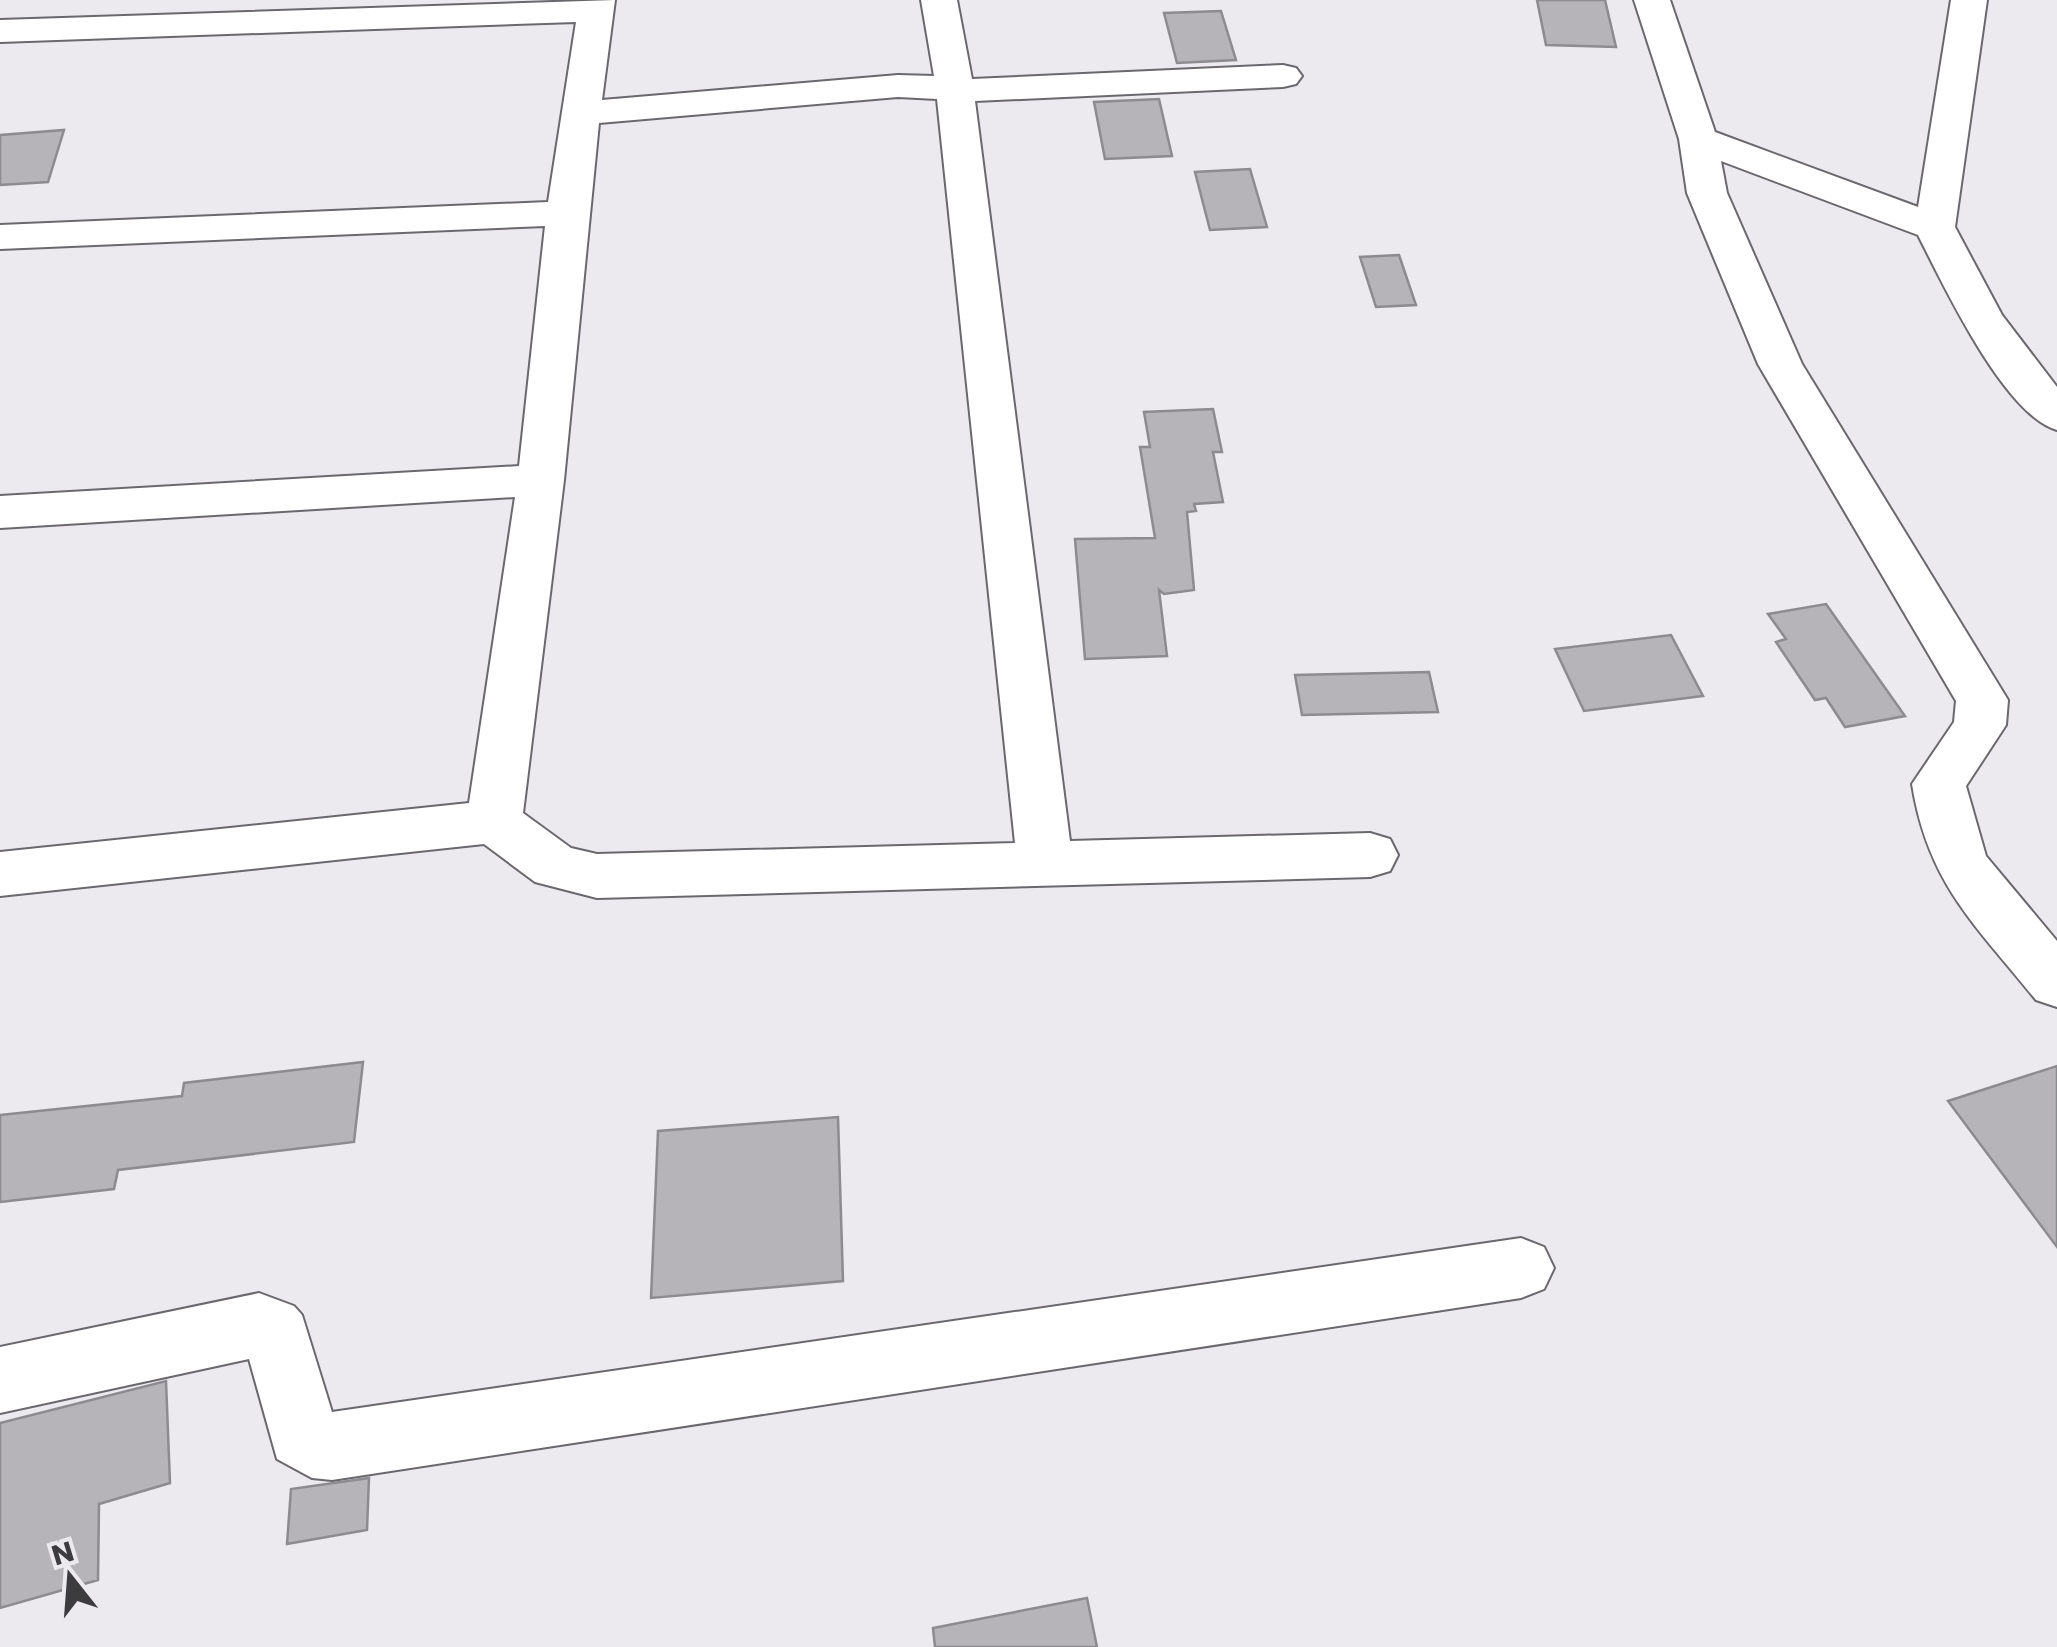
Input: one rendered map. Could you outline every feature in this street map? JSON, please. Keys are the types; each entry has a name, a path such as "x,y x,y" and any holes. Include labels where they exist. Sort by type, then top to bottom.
{"street":[{"path":"939,0 955,91 1045,863"},
{"path":"1652,0 1698,139 1707,193 1780,364 1982,700 1980,725 1940,784 1946,824 1962,867 2057,983"},
{"path":"1970,0 1935,227 1980,315 2014,367 2057,414"},
{"path":"0,31 596,5 566,213 540,480 494,822"},
{"path":"580,113 804,97 896,84 923,83 955,91 1283,76"},
{"path":"1698,139 1935,227"},
{"path":"0,237 566,213"},
{"path":"0,512 540,480"},
{"path":"0,874 494,822 555,866 597,876 1370,855"},
{"path":"0,1380 259,1324 270,1328 278,1338 302,1435 312,1444 332,1446 1521,1268"}],"building":[{"path":"1537,0 1605,0 1616,47 1546,45"},
{"path":"1221,11 1236,60 1177,63 1164,13"},
{"path":"1159,99 1172,156 1105,159 1094,102"},
{"path":"64,130 48,182 0,185 0,135"},
{"path":"1250,169 1267,227 1210,230 1195,172"},
{"path":"1399,255 1416,305 1376,307 1360,257"},
{"path":"1213,409 1222,452 1213,452 1223,502 1194,504 1196,511 1187,512 1194,590 1164,594 1159,590 1167,656 1085,659 1075,539 1155,538 1140,447 1150,447 1144,412"},
{"path":"1826,604 1905,716 1845,727 1826,698 1815,700 1776,642 1786,639 1768,614"},
{"path":"1671,635 1703,696 1584,711 1555,649"},
{"path":"1429,672 1438,712 1302,715 1295,675"},
{"path":"363,1062 354,1142 118,1170 114,1189 0,1202 0,1115 182,1096 184,1083"},
{"path":"2057,1066 2057,1247 1948,1101"},
{"path":"838,1117 843,1281 651,1298 658,1131"},
{"path":"166,1381 170,1483 99,1504 98,1580 0,1608 0,1423"},
{"path":"369,1478 367,1530 287,1544 291,1489"},
{"path":"1087,1598 1097,1647 935,1647 933,1628"}]}
